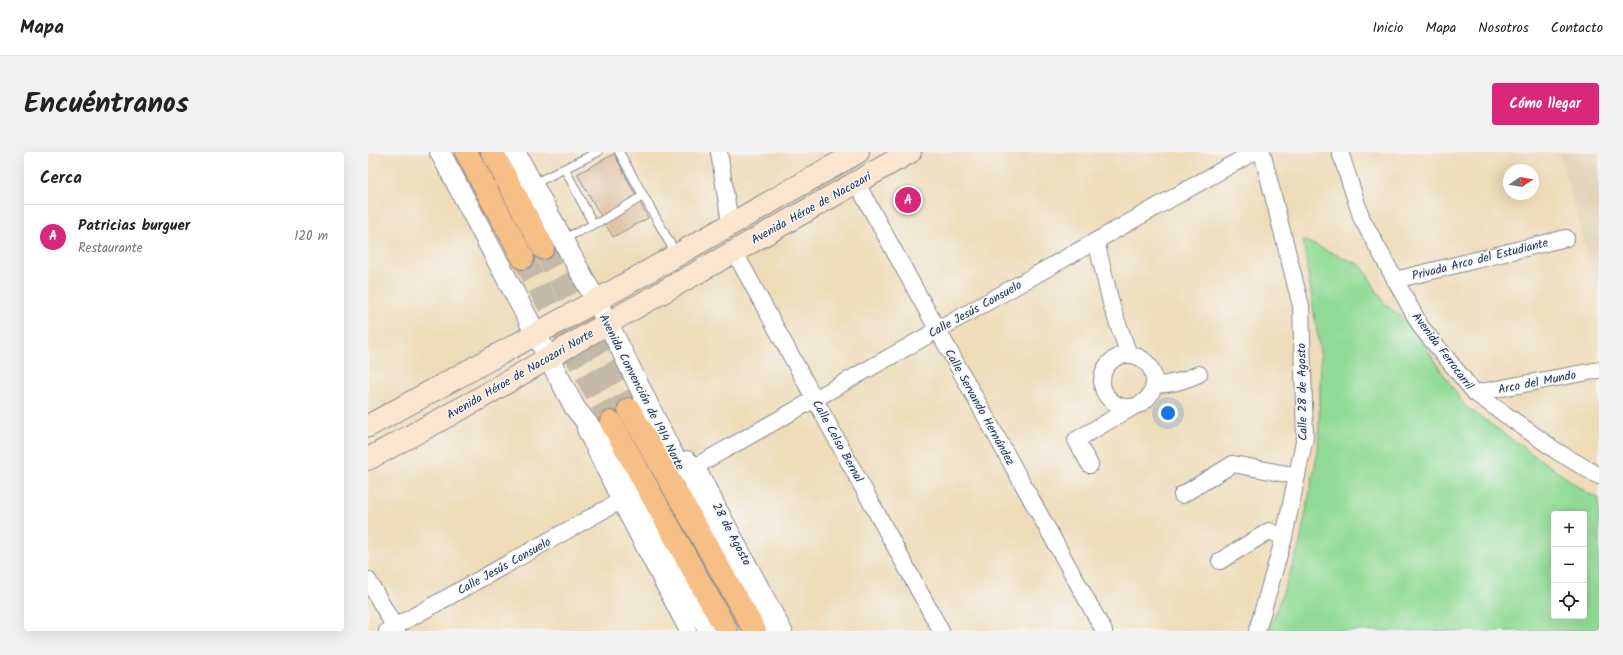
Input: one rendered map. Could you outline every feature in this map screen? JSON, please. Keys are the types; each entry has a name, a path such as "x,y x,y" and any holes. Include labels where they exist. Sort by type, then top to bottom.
{"main road":[{"path":"466,152 523,258"},
{"name":"Avenida Convención de 1914 Norte","path":"492,152 553,244"},
{"name":"Avenida Héroe de Nacozari","path":"734,251 910,152"},
{"path":"370,421 596,301 850,154"},
{"name":"Avenida Héroe de Nacozari Norte","path":"368,459 475,401 734,251"},
{"name":"Avenida Convención de 1914 Norte","path":"629,409 755,631"},
{"path":"611,422 727,631"}],"street":[{"path":"440,152 575,408 620,501 688,631"},
{"name":"Avenida Convención de 1914 Norte","path":"515,152 533,184 553,244 596,301 669,447 770,631"},
{"path":"719,152 730,223"},
{"name":"Calle Jesús Consuelo","path":"696,466 1254,152"},
{"name":"Calle 28 de Agosto","path":"1257,631 1284,537 1305,437 1301,306 1262,152"},
{"name":"Avenida Ferrocarril","path":"1342,153 1362,219 1422,327 1476,393 1558,452 1599,476"},
{"name":"Calle Servando Hernández","path":"856,182 1104,631"},
{"name":"Privada Arco del Estudiante","path":"1395,280 1566,238"},
{"path":"1096,241 1112,307 1128,355"},
{"name":"Calle Celso Bernal","path":"734,251 942,631"},
{"path":"1090,465 1076,440 1140,404 1152,393 1154,377 1151,369 1146,362 1140,358 1128,355 1115,358 1108,364 1102,381 1108,398 1115,404 1123,407 1133,407"},
{"name":"Arco del Mundo","path":"1476,393 1599,370"},
{"path":"1154,385 1168,385 1184,381 1199,374"},
{"path":"575,408 604,444 680,582 709,631"},
{"name":"28 de Agosto","path":"669,447 696,466 784,631"},
{"path":"1182,495 1233,464 1297,476"},
{"name":"Calle Jesús Consuelo","path":"393,630 620,501"},
{"path":"1220,561 1269,531 1284,537"},
{"path":"368,580 393,630"}],"lane":[{"path":"533,184 598,152"},
{"path":"619,152 676,255"},
{"path":"565,169 593,224"},
{"path":"553,244 643,196"}],"shaded area":[{"path":"1559,152 1599,152 1599,296"}],"green space":[{"path":"1303,240 1362,266 1384,303 1410,324 1465,406 1589,494 1599,498 1599,631 1269,631 1299,547 1318,450 1321,358"}],"building":[{"path":"614,154 648,218 613,237 577,174"}],"tunnel":[{"path":"543,248 629,409"},
{"path":"523,258 611,422"}],"place":[{"name":"Patricias burguer","path":"908,200"}]}
